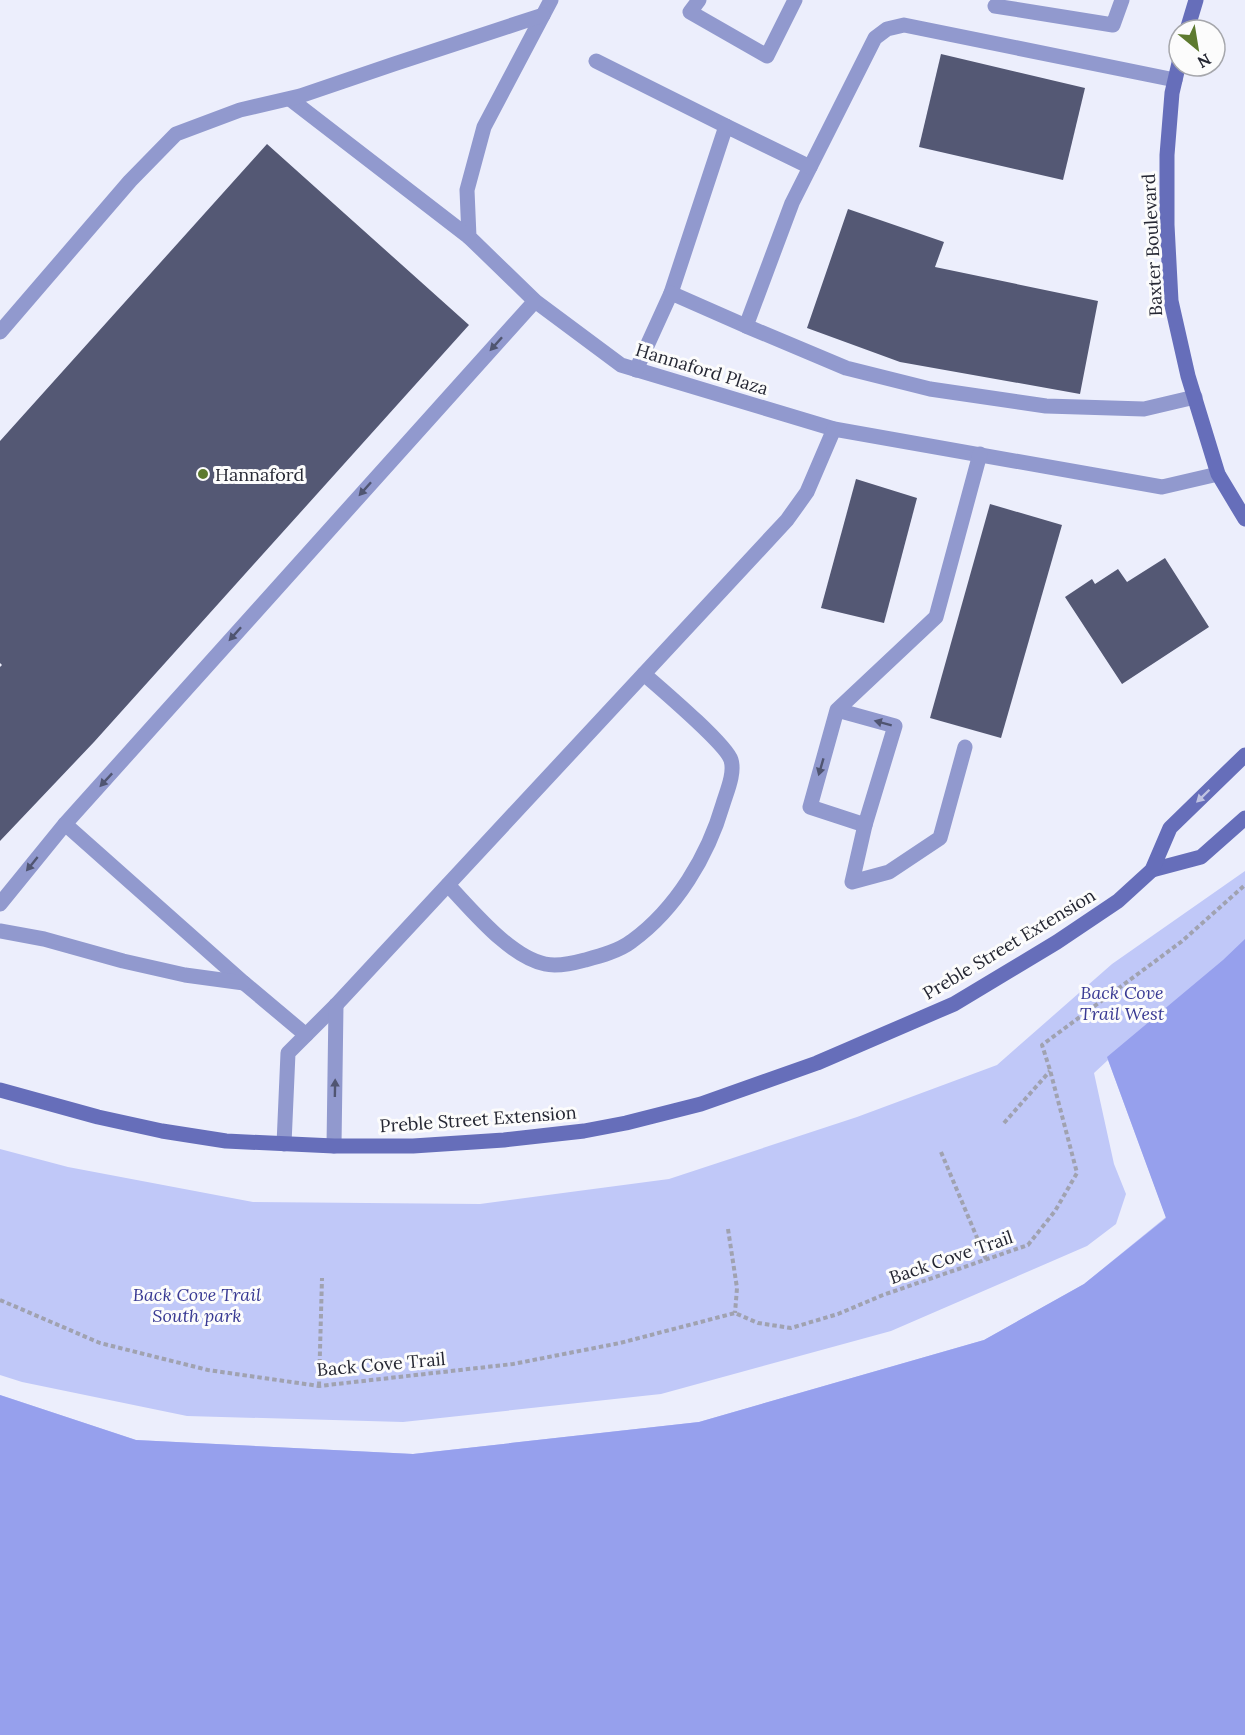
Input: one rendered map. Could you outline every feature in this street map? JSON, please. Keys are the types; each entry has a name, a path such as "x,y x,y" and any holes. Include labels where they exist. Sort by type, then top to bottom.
{"main road":[{"path":"1191,18 1196,0"},
{"name":"Baxter Boulevard","path":"1175,80 1167,155 1167,225 1171,301 1188,376 1218,474 1245,519"},
{"name":"Preble Street Extension","path":"0,1090 98,1117 162,1131 226,1141 334,1146 413,1146 504,1140 584,1131 701,1104 817,1063 954,1004 1057,942 1118,901 1152,870 1170,828 1245,755"},
{"name":"Preble Street Extension","path":"1152,870 1200,857 1245,818"}],"lane":[{"path":"469,237 467,190 484,127 551,0"},
{"path":"699,0 690,12 767,56 795,0"},
{"path":"995,6 1113,25 1122,0"},
{"path":"0,332 130,181 177,134 240,110 290,99 543,15"},
{"path":"746,326 792,203 875,38 887,29 904,25 1175,80"},
{"path":"596,61 810,167"},
{"name":"Hannaford Plaza","path":"290,99 469,237 536,301 621,365 834,429 1162,487 1218,474"},
{"path":"636,370 671,293 726,126"},
{"path":"671,293 846,368 930,389 1046,406 1144,409 1195,397"},
{"path":"0,904 65,824 536,301"},
{"path":"284,1144 288,1053 336,1005 787,520 807,492 834,429"},
{"path":"865,825 810,807 837,710 936,617 980,454"},
{"path":"447,885 500,939 525,955 545,964 572,964 600,956 630,942 670,904 692,875 721,811 732,775 731,759 717,742 644,674"},
{"path":"837,710 895,726 865,825 852,882 890,872 940,838 965,747"},
{"path":"65,824 306,1035"},
{"path":"0,932 44,939 185,975 244,983"},
{"path":"334,1146 336,1005"}],"path":[{"name":"Back Cove Trail","path":"0,1300 100,1343 208,1371 319,1386 513,1364 620,1343 735,1313 758,1323 791,1328 837,1314 883,1295 1028,1245 1055,1211 1077,1173 1042,1045 1181,942 1245,885"},
{"path":"1004,1123 1050,1070"},
{"path":"941,1152 986,1259"},
{"path":"728,1229 737,1288 735,1313"},
{"path":"319,1386 322,1278"}],"green space":[{"path":"1245,871 1245,1735 0,1735 0,1395 136,1440 413,1454 699,1422 984,1340 1084,1284 1166,1217 1108,1060 1094,1073 1114,1164 1126,1194 1116,1224 1087,1246 891,1331 661,1394 403,1422 187,1416 22,1382 0,1375 0,1149 68,1167 253,1202 480,1204 669,1179 857,1117 997,1065 1112,964"}],"shaded area":[{"path":"1245,939 1245,1735 0,1735 0,1395 136,1440 413,1454 699,1422 984,1340 1084,1284 1166,1218 1107,1057"}],"building":[{"path":"941,54 1085,88 1063,180 919,147"},
{"path":"267,144 469,325 94,742 0,841 0,667 2,665 0,663 0,441"},
{"path":"848,209 944,242 935,267 1098,301 1080,394 900,362 807,328"},
{"path":"856,479 917,498 884,623 821,608"},
{"path":"990,504 1062,525 1001,738 930,718"},
{"path":"1165,558 1209,627 1122,684 1065,597 1092,579 1095,584 1118,569 1127,582"}],"place":[{"name":"Hannaford","path":"203,474"}],"park label":[{"name":"Back Cove Trail West","path":"1122,1002"},
{"name":"Back Cove Trail South park","path":"197,1304"}]}
